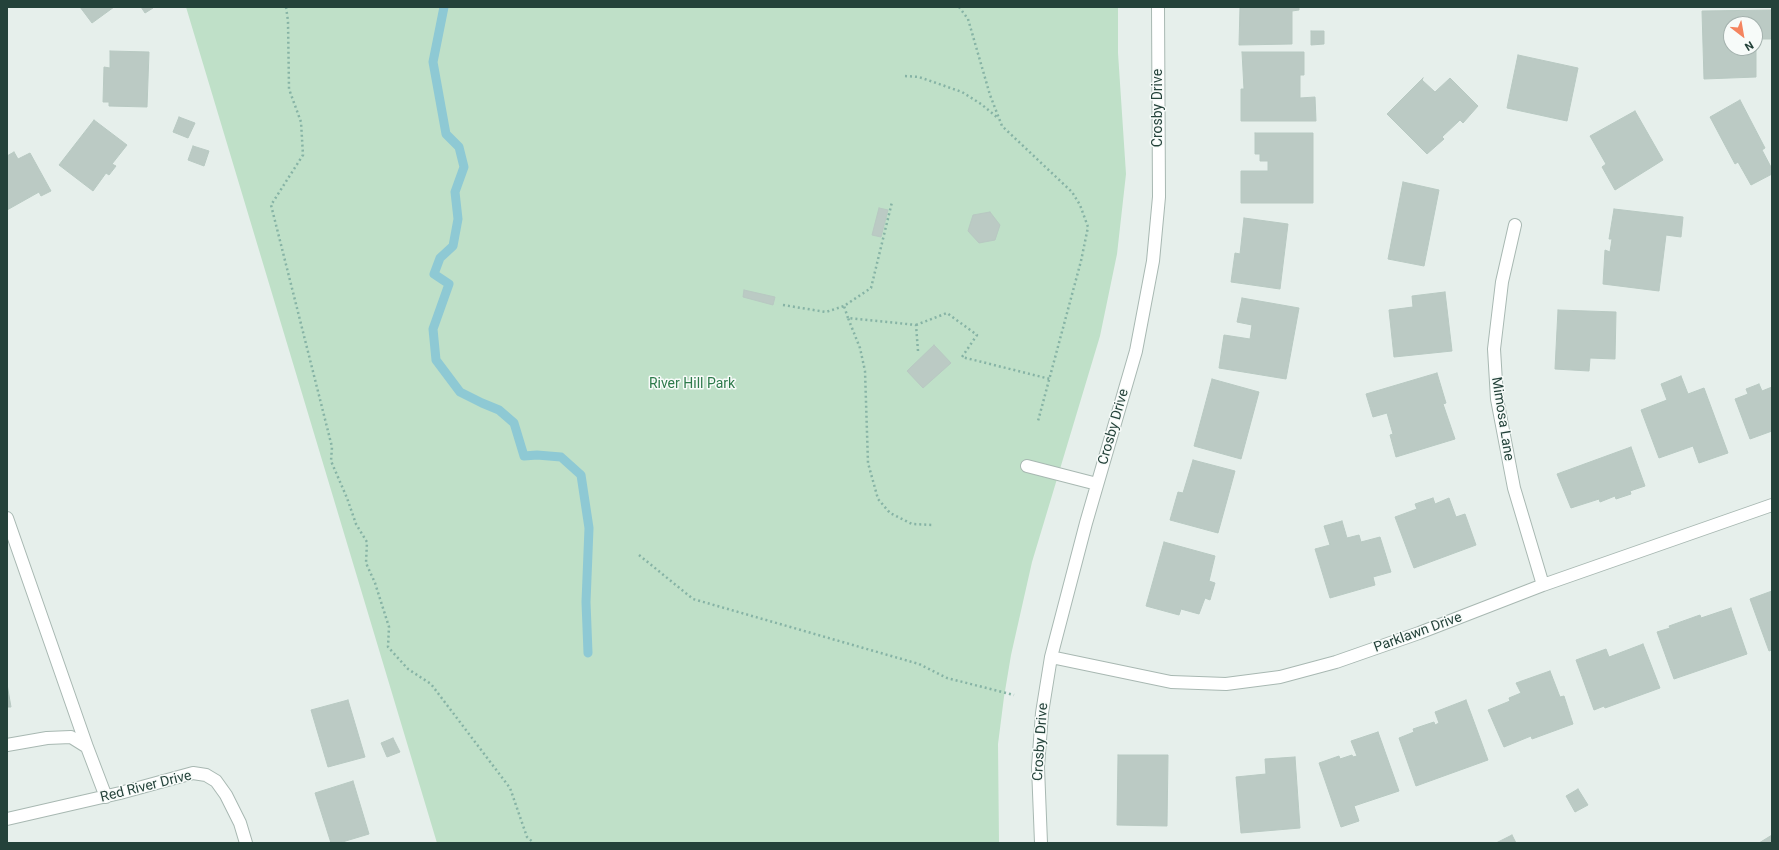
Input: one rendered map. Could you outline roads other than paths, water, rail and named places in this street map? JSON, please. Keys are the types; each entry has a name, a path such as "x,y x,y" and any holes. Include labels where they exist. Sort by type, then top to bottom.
{"street":[{"name":"Crosby Drive","path":"1041,843 1038,767 1042,713 1051,657 1097,484 1136,351 1153,261 1159,197 1158,7"},
{"name":"Mimosa Lane","path":"1515,225 1502,282 1494,349 1497,399 1514,488 1543,585"},
{"path":"1027,466 1097,484"},
{"name":"Parklawn Drive","path":"1051,657 1171,682 1226,684 1280,677 1336,662 1419,633 1543,585 1772,505"},
{"path":"7,518 106,797"},
{"path":"7,745 47,738 71,737 87,747"},
{"name":"Red River Drive","path":"7,819 106,797 193,773 206,776 216,781 226,795 240,823 246,843"}],"waterway":[{"path":"444,7 433,62 446,134 459,147 464,167 455,192 458,219 453,246 440,258 434,274 449,284 433,329 436,360 460,392 499,410 514,423 524,456 537,455 561,457 581,475 589,528 586,602 588,653"}],"park label":[{"name":"River Hill Park","path":"692,384"}]}
